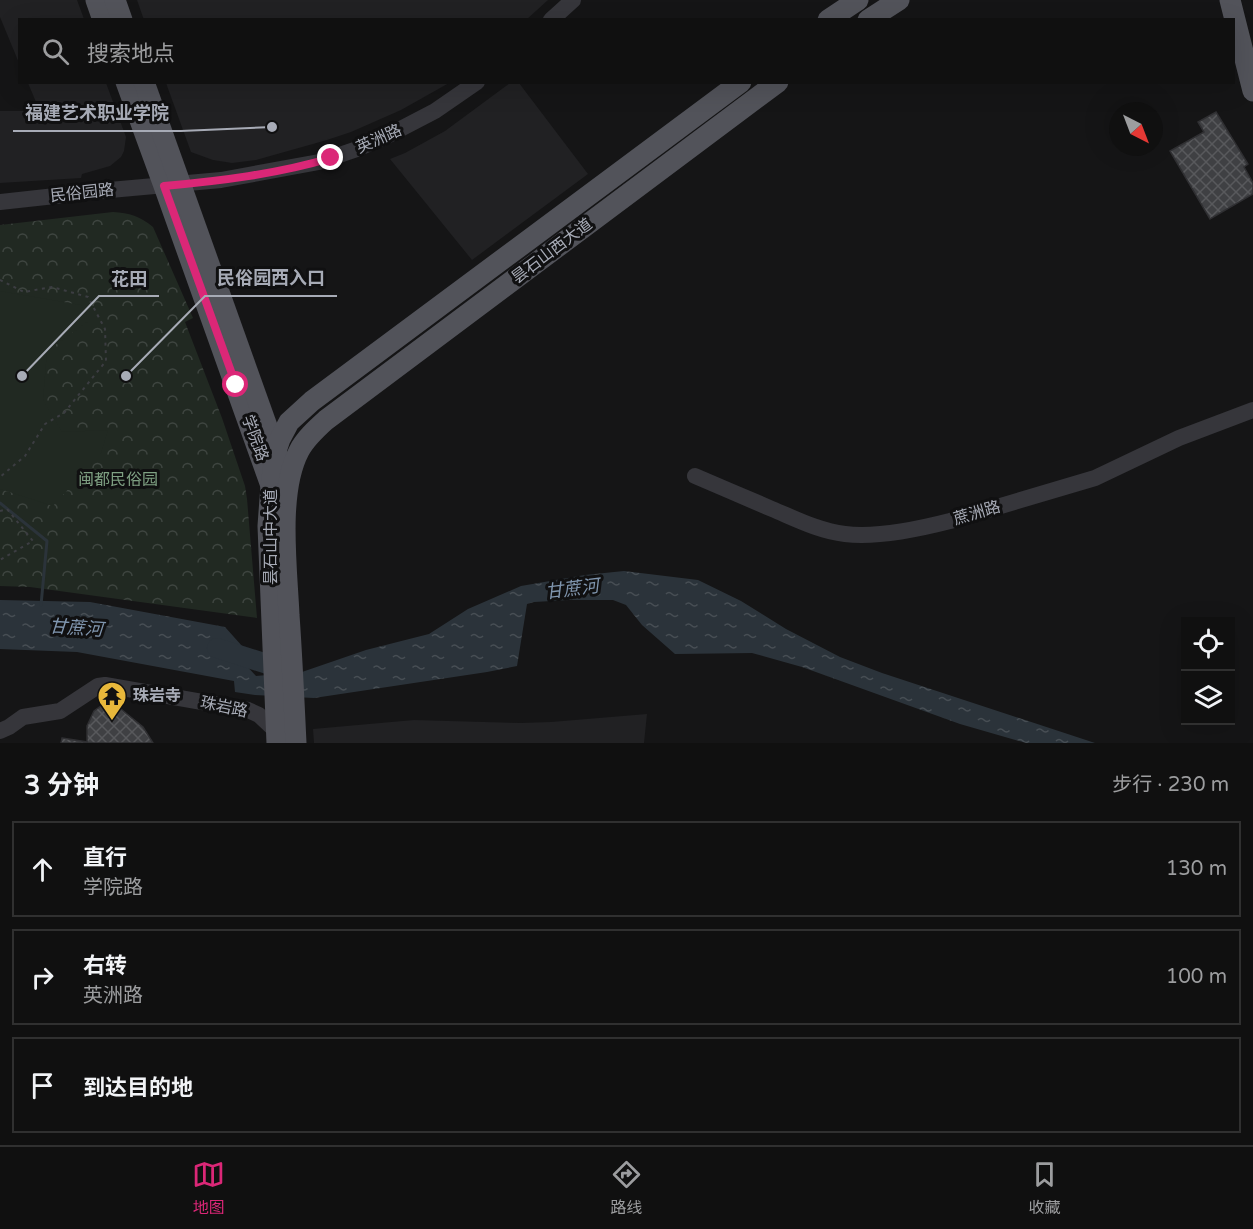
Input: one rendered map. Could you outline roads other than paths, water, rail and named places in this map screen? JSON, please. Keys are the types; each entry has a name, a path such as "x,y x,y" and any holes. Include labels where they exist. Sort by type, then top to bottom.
{"main road":[{"path":"96,0 102,18"},
{"path":"115,0 121,18"},
{"path":"831,18 858,0"},
{"path":"871,18 899,0"},
{"path":"1230,0 1235,18"},
{"path":"1243,0 1253,39"},
{"path":"1235,20 1253,91"},
{"name":"学院路","path":"127,84 172,185 280,485 285,524"},
{"path":"145,84 172,185 276,451"},
{"name":"昙石山西大道","path":"312,402 738,84"},
{"name":"昙石山西大道","path":"326,420 775,84"},
{"name":"昙石山中大道","path":"280,485 276,451 280,439 289,422 312,402"},
{"name":"昙石山中大道","path":"282,650 268,526 280,485 292,470 298,452 309,436 326,420"},
{"name":"昙石山中大道","path":"282,650 285,524"},
{"path":"282,650 281,728 296,743"}],"street":[{"path":"553,18 573,0"},
{"name":"英洲路","path":"172,185 221,180 306,165 344,154 404,128 435,111 474,84"},
{"name":"民俗园路","path":"0,202 172,185"},
{"name":"蔗洲路","path":"695,476 820,529 861,535 894,532 933,526 1074,485 1115,470 1179,438 1253,410"},
{"name":"珠岩路","path":"0,731 22,717 60,711 98,686 105,685 248,710 281,728"},
{"path":"0,731 4,743"}],"water":[{"path":"624,571 698,580 741,601 786,629 840,657 1095,743 1026,743 960,724 802,667 752,653 675,654 642,625 626,605 613,600 569,600 527,604 517,666 314,698 235,692 234,681 77,652 0,649 0,600 90,602 225,627 242,646 243,662 256,676 302,672 366,650 429,634 468,609 521,586"}],"waterway":[{"path":"0,503 47,541 41,605"},
{"name":"甘蔗河","path":"217,648 289,671"}],"place":[{"name":"福建艺术职业学院","path":"272,127"},
{"name":"花田","path":"22,376"},
{"name":"民俗园西入口","path":"126,376"},
{"name":"珠岩寺","path":"112,722"}],"park label":[{"name":"闽都民俗园","path":"118,480"}]}
